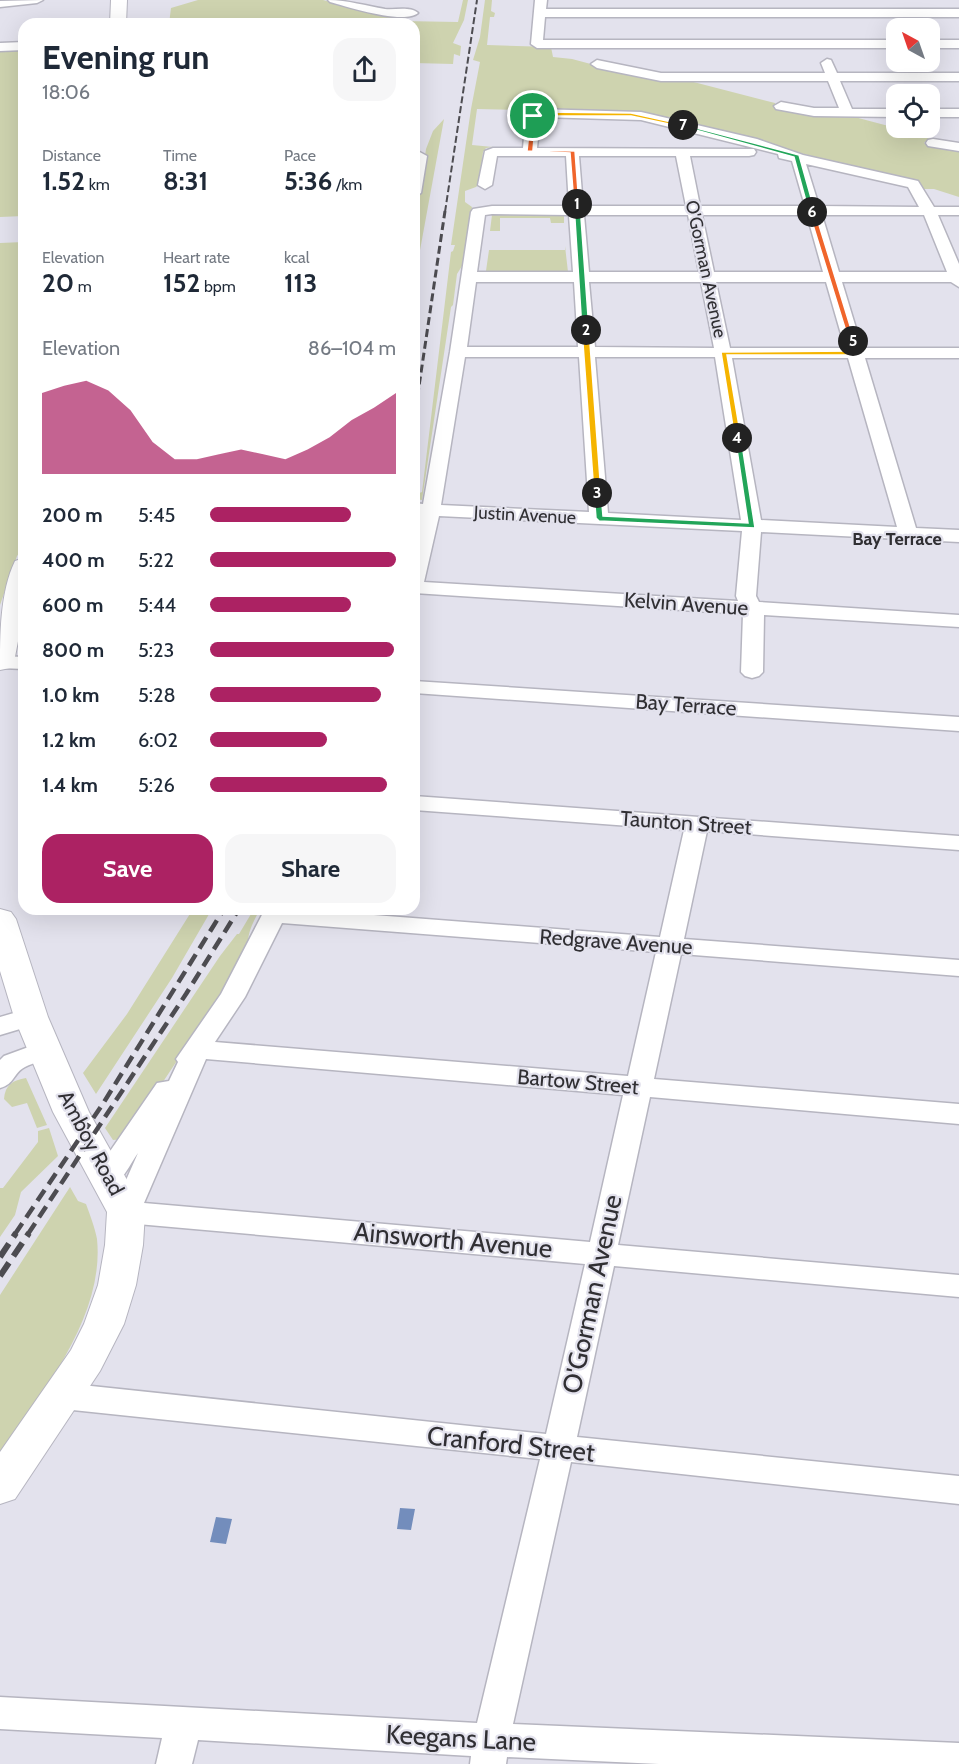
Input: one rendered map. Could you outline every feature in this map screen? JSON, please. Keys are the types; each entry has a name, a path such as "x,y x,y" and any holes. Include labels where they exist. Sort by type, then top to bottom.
{"main road":[{"path":"118,18 119,0"},
{"path":"0,662 18,586"},
{"name":"Amboy Road","path":"0,919 8,1025 45,1050 71,1112 126,1212 124,1245 117,1285 104,1324 86,1360 63,1396 0,1486"}],"street":[{"path":"0,4 37,0"},
{"path":"334,0 381,12 411,16 415,0"},
{"path":"541,0 537,44 813,29 959,14"},
{"path":"801,0 847,112"},
{"path":"540,13 813,29 886,42"},
{"path":"940,44 959,44"},
{"path":"0,47 18,46"},
{"path":"597,64 650,76 959,77"},
{"path":"781,106 807,111 886,113"},
{"path":"470,277 958,279 929,211 913,184 641,116 536,113 533,116 530,151"},
{"path":"940,113 959,113"},
{"path":"933,142 959,147"},
{"path":"572,151 599,518"},
{"name":"O'Gorman Avenue","path":"682,151 723,353 752,526 746,596 755,617 752,710"},
{"path":"485,185 490,154 493,152 744,151 797,156"},
{"path":"797,156 811,210 857,353 908,534"},
{"path":"420,529 422,510 458,352 477,216 481,211 959,211"},
{"path":"458,352 959,353"},
{"name":"Justin Avenue","path":"422,510 959,536"},
{"name":"Kelvin Avenue","path":"420,585 959,621"},
{"path":"0,662 18,663"},
{"name":"Bay Terrace","path":"420,687 959,724"},
{"name":"Taunton Street","path":"420,803 959,843"},
{"name":"O'Gorman Avenue","path":"489,1752 697,824"},
{"path":"107,1176 232,997 274,915"},
{"name":"Redgrave Avenue","path":"310,915 959,968"},
{"path":"126,1212 196,1049"},
{"name":"Bartow Street","path":"196,1049 959,1114"},
{"path":"0,1079 13,1062 45,1050"},
{"name":"Ainsworth Avenue","path":"126,1212 959,1286"},
{"name":"Cranford Street","path":"63,1396 558,1450 959,1490"},
{"name":"Keegans Lane","path":"0,1713 184,1722 489,1752 959,1760"},
{"path":"174,1764 184,1722"}],"green space":[{"path":"198,0 323,0 380,15 403,16 403,18 170,18 171,8"},
{"path":"463,0 468,0 464,20 453,43 461,46 460,56 454,54 453,64 420,63 420,21 458,22"},
{"path":"485,0 492,0 491,11 495,13 494,17 490,17 487,45 551,47 553,57 572,59 647,79 682,79 775,103 775,106 847,115 886,125 886,138 929,138 924,143 936,148 959,149 959,197 934,189 924,189 919,184 886,174 632,112 477,109 472,145 493,147 486,148 483,152 479,184 465,191 465,202 472,207 462,266 457,274 451,307 422,500 420,500 451,252 455,245 451,245 480,62 473,60 480,37"},
{"path":"18,49 18,216 0,217 0,50"},
{"path":"444,119 420,250 420,192 426,149 433,131"},
{"path":"492,215 564,216 564,223 551,223 550,218 500,218 500,231 490,231"},
{"path":"18,242 18,555 0,605 0,243"},
{"path":"565,246 568,272 486,271 489,250 565,250"},
{"path":"189,915 209,915 172,978 96,1094 83,1073 127,1014"},
{"path":"250,915 257,915 248,940 250,951 125,1139 113,1140 105,1128 220,956 239,934"},
{"path":"26,1078 47,1125 37,1128 27,1103 12,1107 4,1099 10,1084"},
{"path":"49,1128 58,1156 21,1192 15,1215 0,1237 0,1188 3,1188 38,1142 38,1131"},
{"path":"70,1187 78,1201 86,1204 97,1239 97,1268 91,1297 81,1325 67,1353 0,1454 0,1295"}],"water":[{"path":"400,1508 415,1509 411,1530 397,1529"},
{"path":"216,1517 232,1519 226,1544 210,1542"}],"railway":[{"path":"445,212 477,0"},
{"path":"420,380 445,211"},
{"path":"15,1234 104,1102 220,915"},
{"path":"28,1234 235,915"},
{"path":"0,1257 16,1233"},
{"path":"0,1276 29,1233"}],"district":[{"name":"Bay Terrace","path":"897,539"}],"route":[{"path":"536,113 631,114 752,142 797,156 811,210 857,353 723,353 752,526 599,518 572,151 530,151 533,116 536,113"}]}
